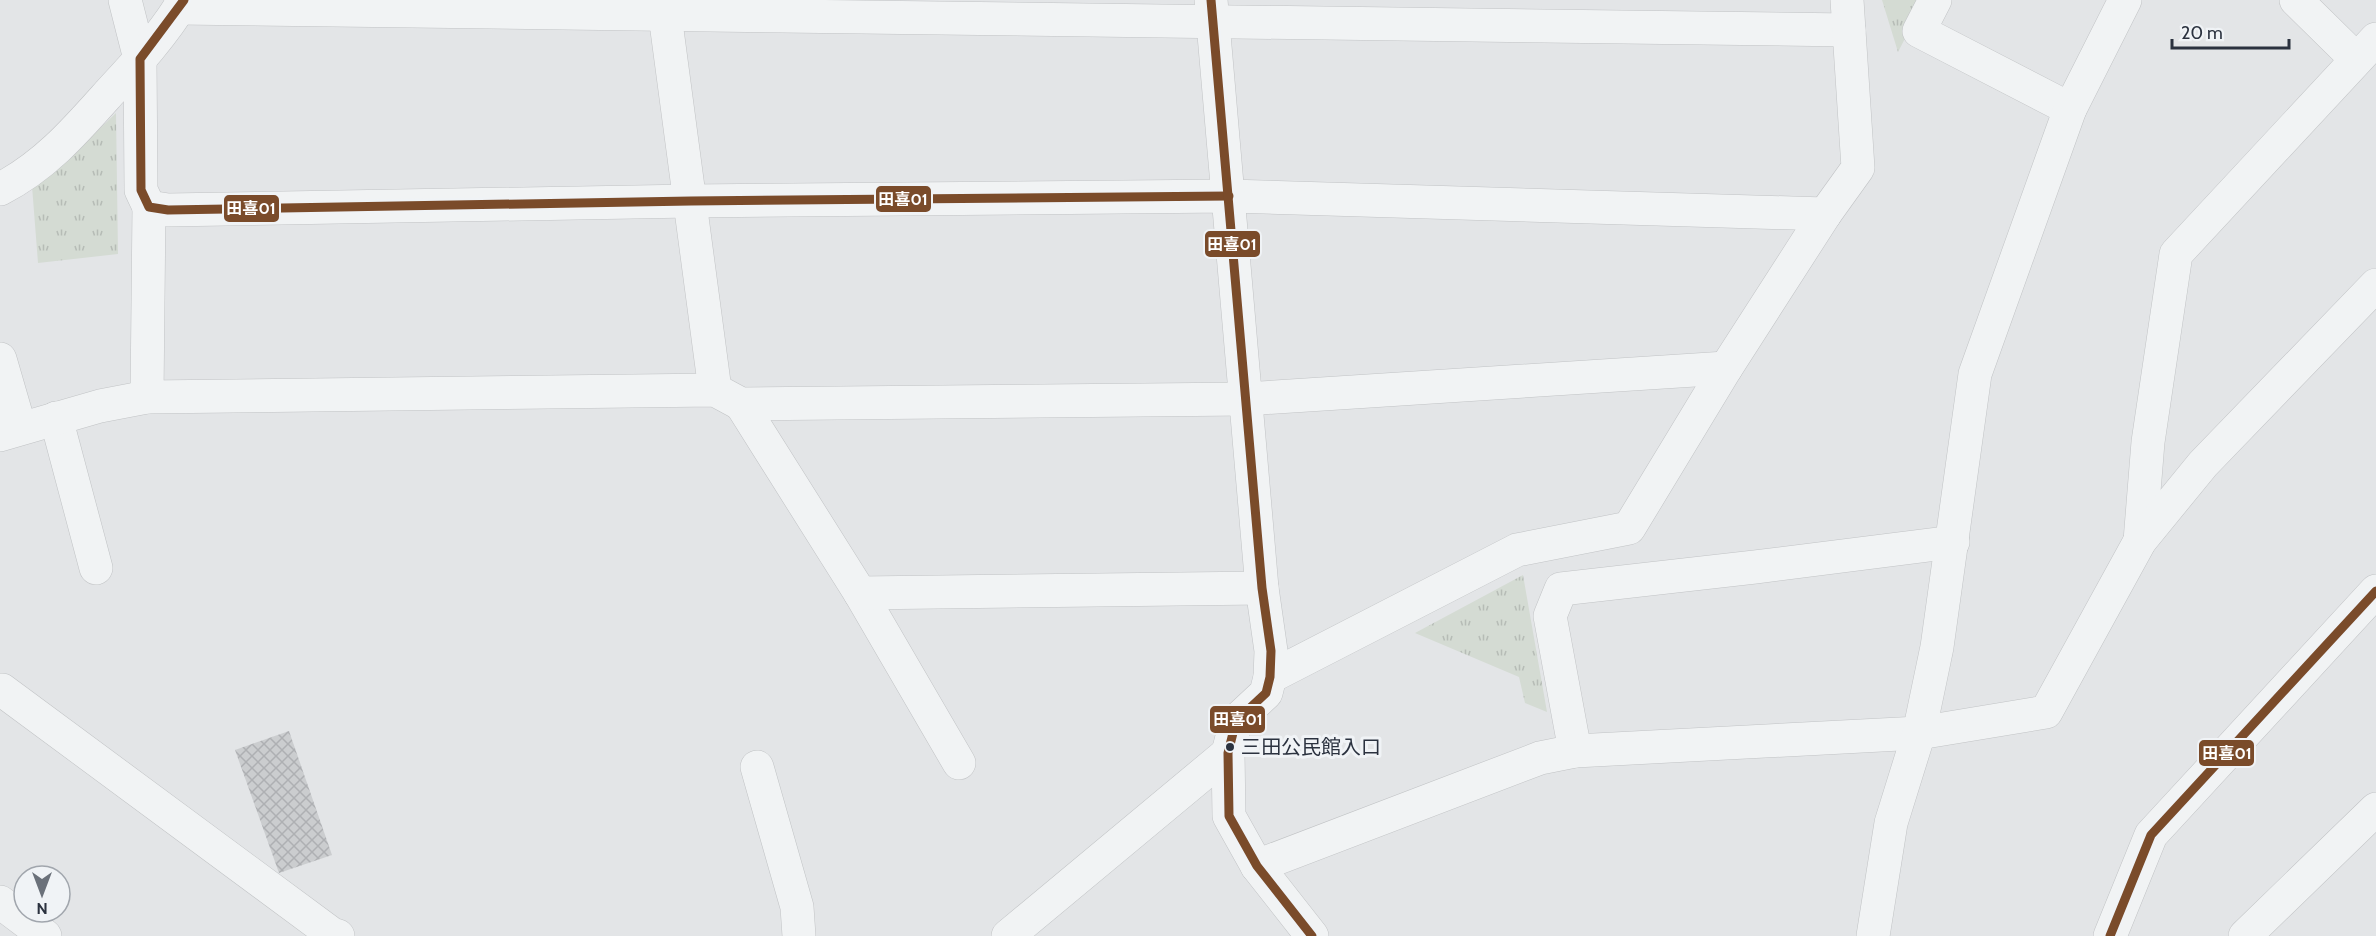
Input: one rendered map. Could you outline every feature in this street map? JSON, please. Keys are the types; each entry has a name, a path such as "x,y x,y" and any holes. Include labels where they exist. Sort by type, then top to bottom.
{"street":[{"path":"125,0 140,59 141,190 149,207 147,397"},
{"path":"1935,0 1919,31 2070,109"},
{"path":"1873,936 1891,823 1919,733 1937,647 1975,374 2070,109 2125,0"},
{"path":"2140,541 2148,442 2176,254 2366,49 2296,0"},
{"path":"0,189 22,178 60,147 140,59 182,4 1848,15 1858,168 1825,214 1726,368 1629,528 1517,550 1270,677"},
{"path":"664,7 691,201 728,397 860,593 959,763"},
{"path":"1212,11 1262,588 1271,651 1270,677 1266,693 1236,721 1228,753 1229,816 1257,866 1312,936"},
{"path":"149,207 168,210 691,201 1229,196 1825,214"},
{"path":"1257,866 1540,758 1575,751 1919,733 2046,712 2140,541 2202,464 2376,285"},
{"path":"0,359 10,431 147,397 1245,399 1726,368"},
{"path":"56,418 96,568"},
{"path":"1575,751 1550,616 1561,588 1953,542"},
{"path":"860,593 1262,588"},
{"path":"2110,936 2151,835 2376,591"},
{"path":"0,690 334,935"},
{"path":"1008,936 1228,753"},
{"path":"757,767 797,907 799,936"},
{"path":"2245,936 2376,809"},
{"path":"0,902 45,936"}],"green space":[{"path":"1882,0 1925,0 1898,52"},
{"path":"116,113 118,254 38,263 32,186 71,156"},
{"path":"1523,575 1547,712 1525,703 1519,677 1415,633"}],"building":[{"path":"289,731 332,855 279,873 235,750"}],"transit line":[{"name":"田喜01","path":"184,0 140,59 141,190 149,207 168,210 691,201 1229,196"},
{"name":"田喜01","path":"1211,0 1262,588 1271,651 1270,677 1266,693 1236,721 1228,753 1229,816 1257,866 1312,936"},
{"name":"田喜01","path":"2110,936 2151,835 2376,591"}],"place":[{"name":"三田公民館入口","path":"1230,747"}]}
